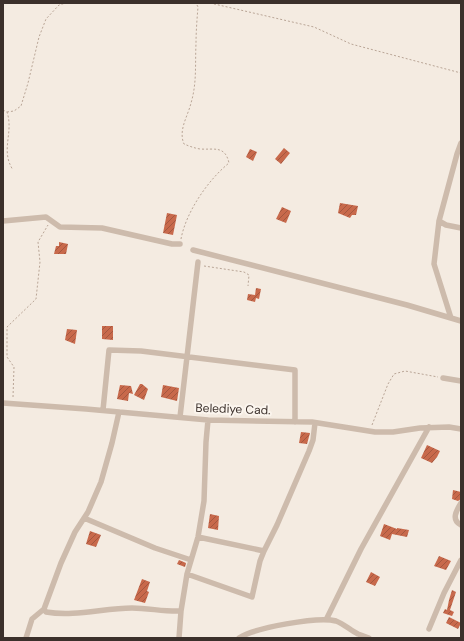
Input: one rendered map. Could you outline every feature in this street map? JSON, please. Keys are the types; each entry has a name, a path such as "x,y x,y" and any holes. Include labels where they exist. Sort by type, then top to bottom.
{"street":[{"path":"451,318 434,264 439,221 461,143"},
{"path":"3,221 46,217 60,227 102,228 172,244 180,244"},
{"path":"439,221 446,225 461,228"},
{"path":"193,250 407,305 461,321"},
{"path":"180,417 198,263"},
{"path":"103,410 109,350 141,351 295,370 295,422"},
{"path":"443,378 461,381"},
{"name":"Belediye Cad.","path":"3,403 103,410 208,420 315,423 370,432 393,432 429,427 450,427 461,429"},
{"path":"26,638 32,620 44,609 69,544 84,518 101,482 119,412"},
{"path":"179,638 181,611 187,574 198,537 204,501 208,420"},
{"path":"187,574 252,597 260,561 309,451 313,440 315,423"},
{"path":"326,620 361,549 429,427"},
{"path":"461,504 455,514 455,519 461,526"},
{"path":"84,518 154,548 191,560"},
{"path":"198,537 264,550"},
{"path":"429,629 439,604 461,560"},
{"path":"44,609 46,612 53,613 85,613 111,609 132,608 181,611"},
{"path":"239,638 254,631 302,621 326,620 336,621 369,638"}],"path":[{"path":"3,110 7,112 14,111 21,106 39,37 46,18 60,5 66,3"},
{"path":"180,244 183,227 200,196 220,170 228,163 224,152 216,149 200,149 190,146 184,144 181,138 181,132 192,102 196,73 198,7 196,3"},
{"path":"210,3 314,27 351,44 461,73"},
{"path":"7,112 10,120 7,154 8,163 13,170"},
{"path":"12,404 14,367 7,357 7,327 36,299 40,262 38,242 51,221"},
{"path":"198,263 244,272 249,275 248,286"},
{"path":"370,432 388,384 394,374 405,371 443,378"}],"building":[{"path":"284,148 290,153 281,164 275,159"},
{"path":"250,149 257,152 253,161 246,157"},
{"path":"340,203 358,206 356,215 352,215 350,218 338,213"},
{"path":"282,207 291,211 286,223 276,219"},
{"path":"167,213 177,215 173,235 163,233"},
{"path":"59,242 68,244 66,254 54,254 56,246 59,246"},
{"path":"256,288 261,289 259,299 256,298 255,302 247,300 248,294 255,295"},
{"path":"102,326 113,326 113,340 102,339"},
{"path":"67,329 77,330 75,344 65,340"},
{"path":"140,384 148,389 144,400 134,395"},
{"path":"120,385 131,386 133,394 129,393 128,401 117,399"},
{"path":"163,385 179,388 177,401 161,397"},
{"path":"301,432 310,433 307,444 299,443"},
{"path":"427,445 440,451 432,463 421,458"},
{"path":"453,490 461,492 461,499 458,501 452,499"},
{"path":"210,514 219,516 218,530 208,528"},
{"path":"384,524 397,529 409,530 407,537 392,534 390,540 380,536"},
{"path":"90,531 101,535 96,547 86,544"},
{"path":"439,556 451,561 446,570 434,566"},
{"path":"179,560 186,563 185,567 177,564"},
{"path":"371,572 380,577 375,586 366,582"},
{"path":"142,579 150,582 147,591 149,592 145,603 134,600"},
{"path":"452,590 456,592 450,610 454,612 452,616 443,613 445,609 447,610"},
{"path":"449,617 461,623 458,629 446,623"}]}
